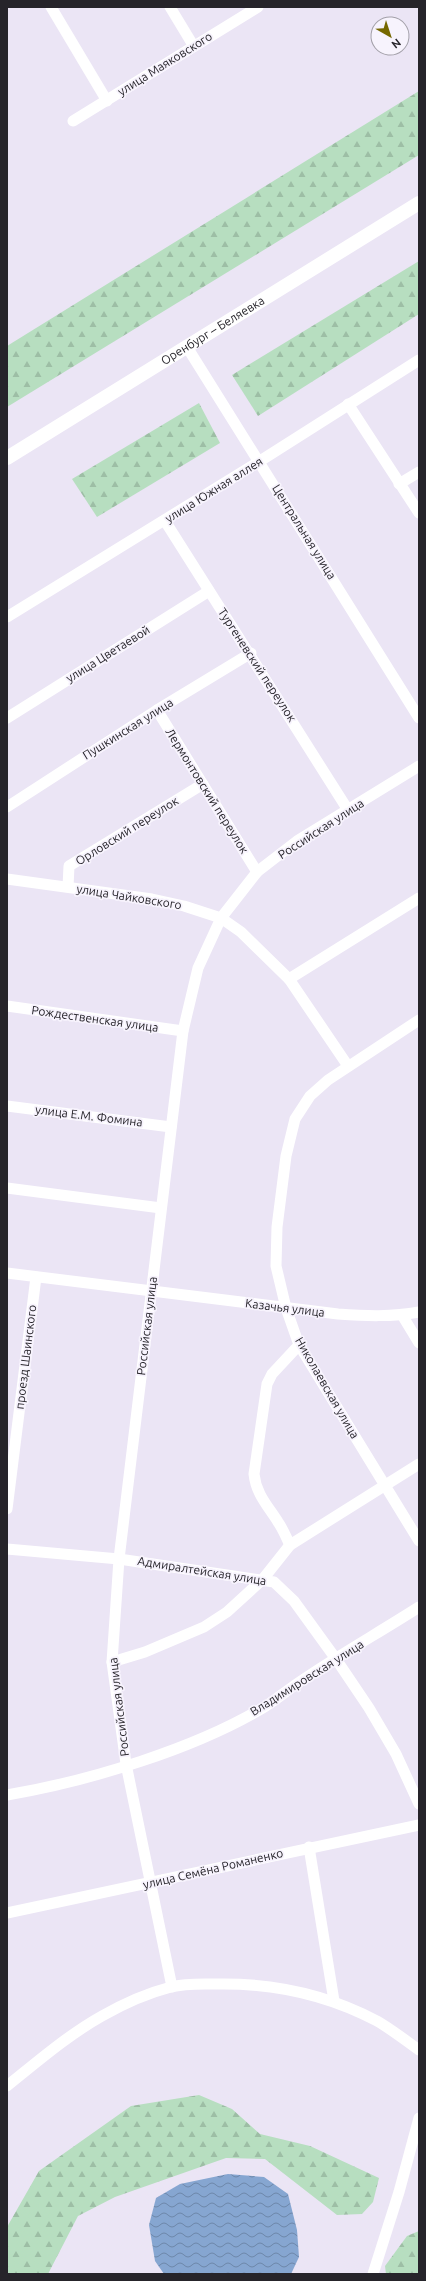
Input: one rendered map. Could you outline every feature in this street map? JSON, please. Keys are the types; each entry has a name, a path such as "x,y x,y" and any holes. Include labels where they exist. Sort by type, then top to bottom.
{"main road":[{"name":"Оренбург – Беляевка","path":"7,458 419,203"}],"street":[{"path":"50,7 107,101"},
{"path":"170,7 194,45"},
{"name":"улица Маяковского","path":"73,122 194,45 258,7"},
{"name":"Центральная улица","path":"187,347 260,461 419,718"},
{"name":"улица Южная аллея","path":"7,618 165,521 419,360"},
{"path":"348,404 419,513"},
{"path":"399,484 419,472"},
{"name":"Тургеневский переулок","path":"165,521 208,590 251,653 348,810"},
{"name":"улица Цветаевой","path":"7,718 208,590"},
{"name":"Пушкинская улица","path":"7,806 157,710 251,653"},
{"name":"Лермонтовский переулок","path":"157,710 257,872"},
{"name":"Российская улица","path":"172,1987 126,1764 112,1662 119,1559 150,1292 183,1032 198,968 221,918 257,872 297,841 419,766"},
{"name":"Орловский переулок","path":"68,887 69,866 203,784"},
{"name":"улица Чайковского","path":"7,879 152,898 221,918 242,932 289,979 348,1066"},
{"path":"289,979 419,898"},
{"name":"Рождественская улица","path":"7,1006 183,1032"},
{"name":"Николаевская улица","path":"419,1020 348,1066 310,1096 295,1119 290,1137 277,1227 276,1266 286,1308 299,1345 419,1541"},
{"name":"улица Е.М. Фомина","path":"7,1106 171,1127"},
{"path":"7,1188 161,1208"},
{"name":"Казачья улица","path":"7,1273 150,1292 370,1317 402,1315 419,1312"},
{"name":"проезд Шаинского","path":"7,1509 36,1277"},
{"path":"402,1315 419,1343"},
{"path":"290,1545 278,1522 260,1495 256,1486 254,1474 267,1384 272,1374 299,1345"},
{"path":"112,1662 145,1652 204,1627 227,1612 263,1579 290,1545 419,1464"},
{"name":"Адмиралтейская улица","path":"7,1549 119,1559 263,1579 274,1582 281,1587 336,1659 396,1754 419,1804"},
{"name":"Владимировская улица","path":"7,1795 83,1778 161,1753 230,1724 266,1706 336,1659 419,1607"},
{"name":"улица Семёна Романенко","path":"7,1912 151,1883 419,1824"},
{"path":"309,1847 334,2001"},
{"path":"7,2086 82,2029 103,2016 136,2000 172,1987 196,1984 265,1985 301,1991 334,2001 378,2021 419,2050"},
{"path":"373,2274 417,2133 419,2118"}],"green space":[{"path":"419,91 419,155 7,407 7,346"},
{"path":"419,261 419,314 258,416 232,375"},
{"path":"199,403 220,443 97,517 72,479"},
{"path":"199,2095 232,2109 260,2134 310,2146 379,2178 373,2202 362,2214 337,2215 265,2159 226,2158 115,2197 78,2216 48,2274 7,2274 7,2227 39,2171 131,2106"},
{"path":"419,2231 419,2274 386,2274 385,2266 407,2236"}],"water":[{"path":"228,2174 264,2177 288,2194 297,2230 299,2257 291,2274 164,2274 155,2261 149,2225 156,2198 180,2184"}]}
